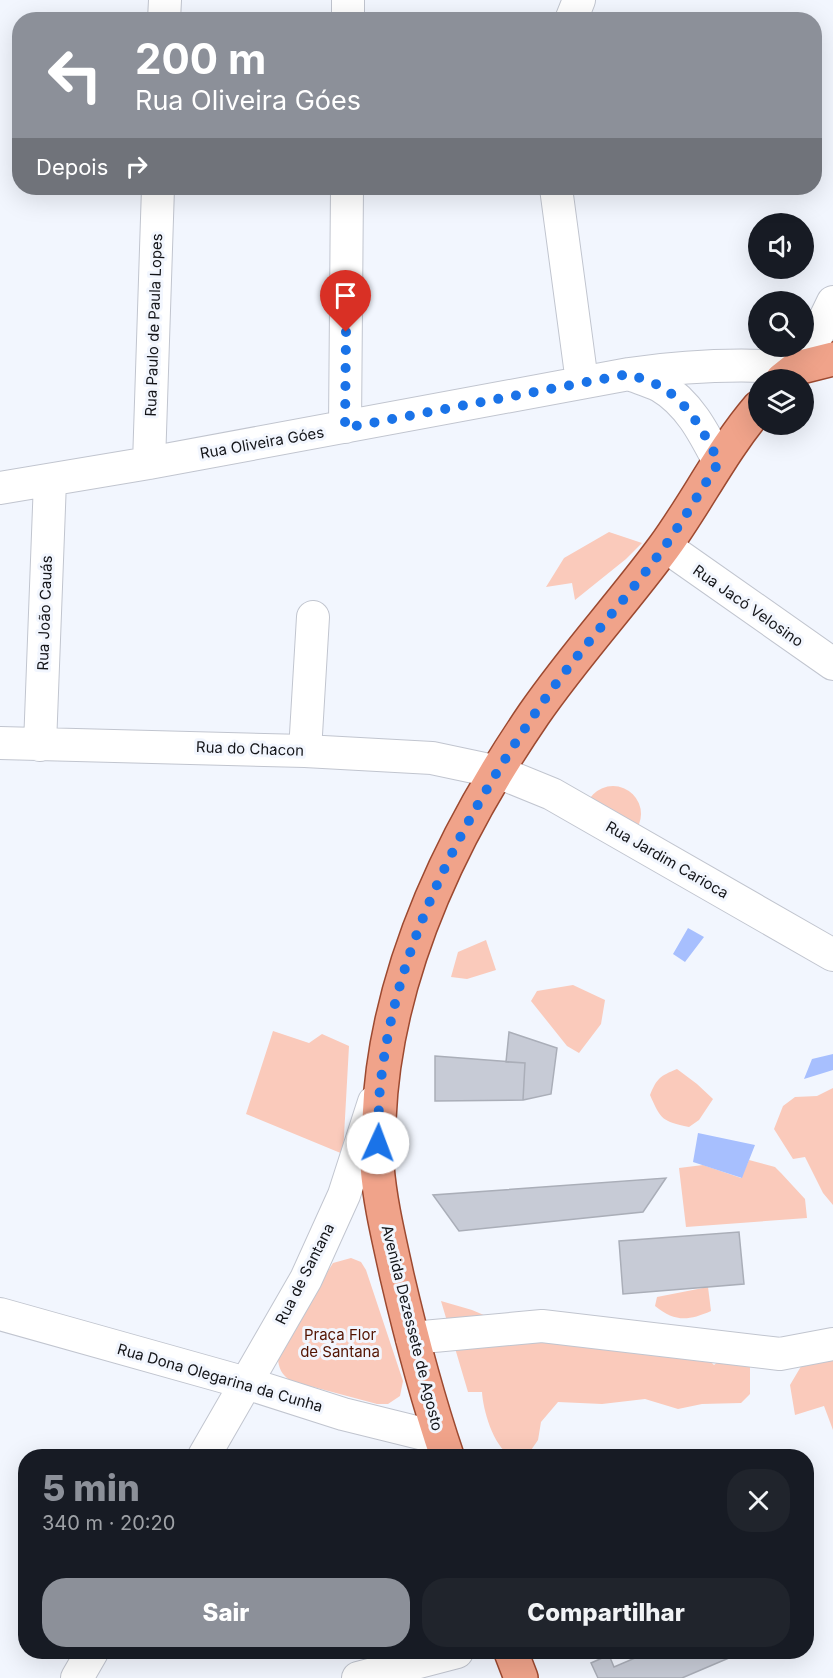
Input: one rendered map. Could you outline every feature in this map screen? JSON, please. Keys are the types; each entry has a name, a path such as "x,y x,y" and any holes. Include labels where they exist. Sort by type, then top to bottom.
{"main road":[{"path":"800,369 833,359"},
{"name":"Avenida Dezessete de Agosto","path":"443,1447 412,1338 385,1221 377,1164 380,1081 389,1030 405,966 424,914 460,837 535,713 665,546 719,462 748,422"},
{"path":"514,1659 521,1678"}],"street":[{"name":"Rua Paulo de Paula Lopes","path":"149,463 158,195"},
{"path":"345,428 347,195"},
{"path":"557,195 582,382"},
{"path":"795,369 833,302"},
{"name":"Rua Oliveira Góes","path":"0,488 345,428 629,374 695,366 756,365 781,369"},
{"path":"629,374 659,386 681,402 701,427 719,462"},
{"name":"Rua João Cauás","path":"40,745 50,481"},
{"name":"Rua Jacó Velosino","path":"665,546 833,664"},
{"path":"305,751 313,617"},
{"name":"Rua do Chacon","path":"0,743 305,751 432,758 498,772"},
{"name":"Rua Jardim Carioca","path":"498,772 552,794 833,955"},
{"name":"Rua de Santana","path":"208,1449 306,1279 344,1195 380,1081"},
{"name":"Rua Dona Olegarina da Cunha","path":"0,1314 246,1383 443,1447"},
{"path":"412,1338 542,1326 780,1354 833,1344"},
{"path":"77,1678 88,1659"},
{"path":"358,1678 430,1659"}],"green space":[{"path":"609,532 642,543 626,559 575,600 572,583 546,587 564,558"},
{"path":"613,786 624,788 633,794 639,803 641,814 639,825 633,834 624,840 613,842 602,840 593,834 587,825 585,814 587,803 593,794 602,788"},
{"path":"486,940 496,970 467,979 451,977 458,952"},
{"path":"573,985 605,1000 601,1024 579,1053 567,1046 531,1001 537,991"},
{"path":"273,1031 309,1043 322,1034 349,1046 343,1154 246,1114"},
{"path":"677,1069 713,1099 699,1120 689,1127 668,1121 660,1115 650,1095 660,1078"},
{"path":"833,1088 833,1205 823,1193 805,1157 793,1159 774,1129 783,1106 795,1097 817,1096"},
{"path":"749,1160 775,1167 805,1199 807,1218 686,1227 679,1168 703,1165 741,1178"},
{"name":"Praça Flor de Santana","path":"351,1258 361,1262 366,1270 403,1381 400,1396 388,1404 377,1404 291,1381 283,1374 279,1365 278,1357 302,1312 333,1263"},
{"path":"708,1287 711,1311 703,1314 688,1318 675,1317 655,1306 657,1297"},
{"path":"441,1301 498,1321 700,1351 714,1365 728,1354 750,1362 750,1394 741,1403 702,1404 678,1409 645,1399 602,1404 558,1402 541,1422 538,1440 532,1449 503,1449 487,1418 482,1392 468,1392"},
{"path":"833,1357 833,1430 824,1406 795,1415 790,1385 803,1363"}],"water":[{"path":"688,928 704,937 685,962 673,954"},
{"path":"833,1054 833,1070 804,1079 812,1059"},
{"path":"698,1133 755,1145 742,1178 693,1162"}],"building":[{"path":"509,1032 557,1048 551,1094 523,1100 525,1063 506,1062"},
{"path":"435,1056 525,1063 523,1100 435,1101"},
{"path":"666,1178 643,1212 459,1231 433,1195"},
{"path":"739,1232 744,1284 623,1294 619,1241"},
{"path":"600,1659 611,1659 614,1667 633,1659 727,1659 682,1678 598,1678 591,1663"}],"route":[{"path":"346,332 345,428 629,374 659,386 681,402 701,427 719,462 665,546 535,713 460,837 424,914 405,966 389,1030 380,1081 378,1143"}]}
